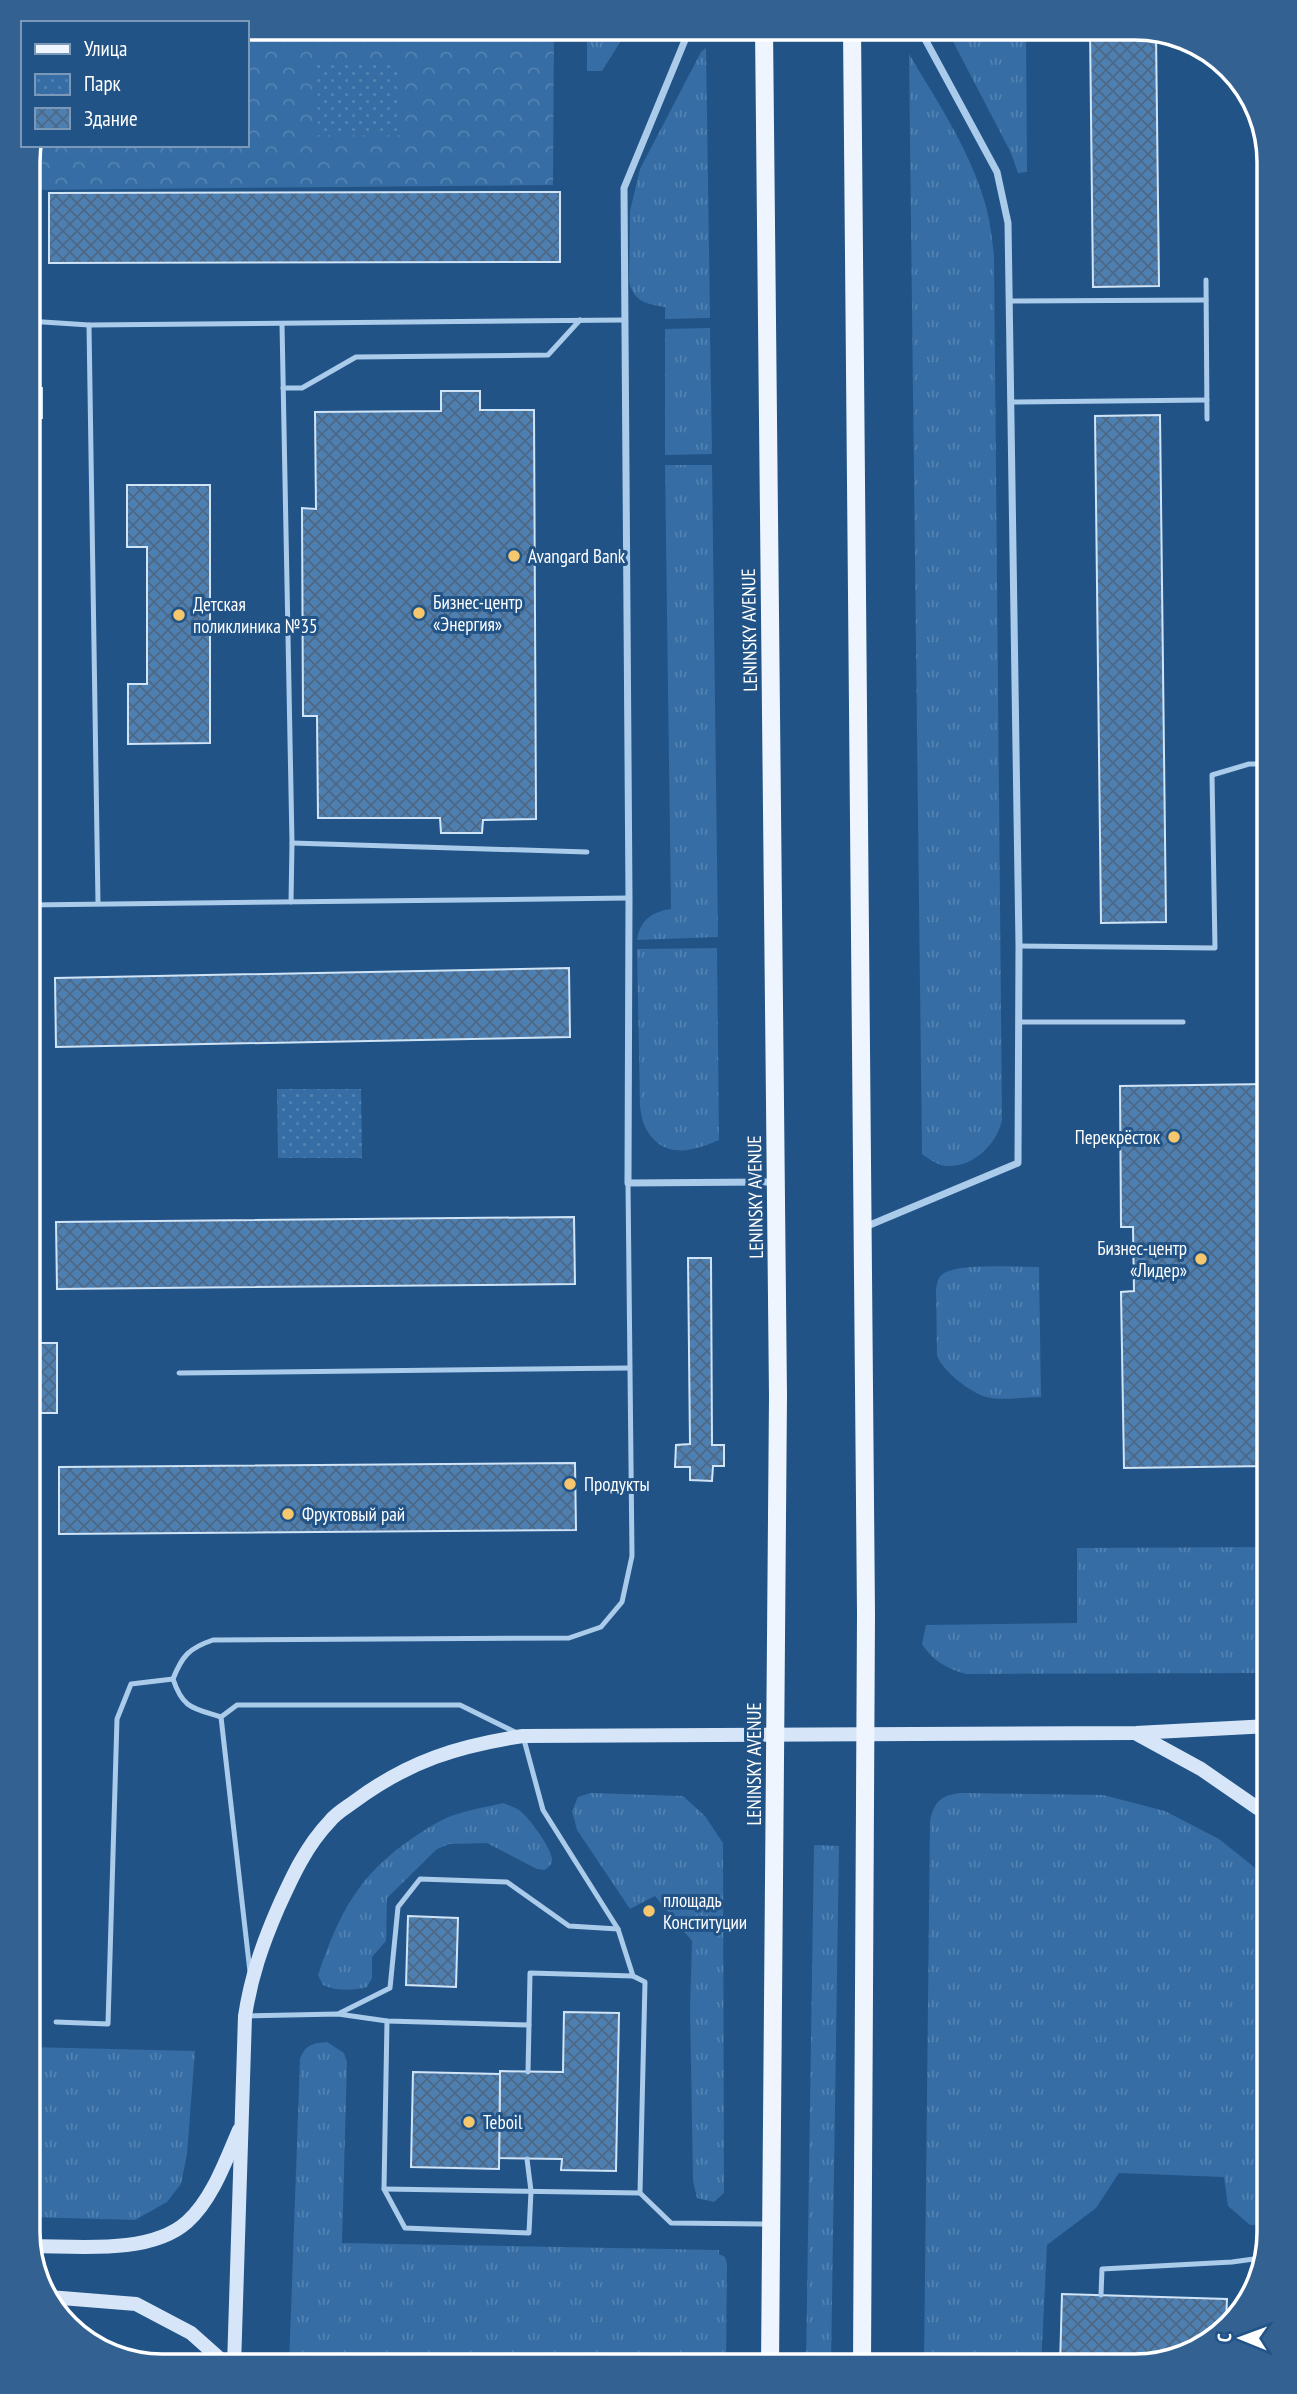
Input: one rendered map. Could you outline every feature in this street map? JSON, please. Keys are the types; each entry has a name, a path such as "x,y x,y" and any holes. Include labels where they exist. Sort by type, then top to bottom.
{"main road":[{"name":"LENINSKY AVENUE","path":"764,41 778,1396 771,2354"},
{"path":"852,41 866,1735 862,2354"},
{"path":"234,2353 245,2016 251,1980 266,1935 298,1865 330,1820 380,1783 423,1760 484,1742 523,1736 1136,1733 1257,1727"},
{"path":"1136,1733 1201,1769 1257,1808"},
{"path":"42,2246 118,2245 152,2241 171,2234 188,2222 215,2186 243,2122"},
{"path":"60,2298 136,2304 191,2333 213,2353"}],"street":[{"path":"685,41 624,188 629,898 628,1183 776,1182"},
{"path":"861,1228 1018,1163 1019,946 1008,223 997,172 926,41"}],"lane":[{"path":"1206,280 1208,419"},
{"path":"1009,301 1206,300"},
{"path":"283,388 302,388 356,357 548,355 580,320"},
{"path":"41,322 89,325 624,320"},
{"path":"282,324 291,902"},
{"path":"89,325 98,903"},
{"path":"1010,402 1207,400"},
{"path":"1019,946 1215,948 1212,775 1257,764"},
{"path":"292,843 587,852"},
{"path":"41,905 629,898"},
{"path":"1019,1022 1183,1022"},
{"path":"221,1717 191,1707 179,1698 173,1679 180,1661 196,1646 213,1640 569,1638 601,1627 622,1602 632,1556 628,1183"},
{"path":"179,1373 629,1368"},
{"path":"56,2022 108,2024 117,1719 131,1684 173,1679"},
{"path":"221,1717 237,1705 460,1704 523,1736 543,1810 618,1929 633,1976"},
{"path":"221,1717 251,1980"},
{"path":"338,2014 390,1988 398,1907 420,1879 507,1882 569,1926 618,1929"},
{"path":"528,2072 530,1973 633,1976 645,1982 640,2193"},
{"path":"245,2016 338,2014 387,2021 529,2025"},
{"path":"387,2021 384,2189 405,2228 529,2233 531,2192 527,2159"},
{"path":"384,2189 640,2193 671,2223 771,2224"},
{"path":"1101,2295 1102,2269 1254,2259"}],"green space":[{"path":"248,40 554,40 553,185 41,190 41,154 42,147 248,147"},
{"path":"587,40 621,40 602,71 587,71"},
{"path":"953,41 1026,41 1027,172 1018,173 1011,153"},
{"path":"706,48 710,318 665,319 665,307 641,300 631,288 630,211 640,169 701,52"},
{"path":"909,54 952,126 979,183 987,209 994,256 1002,1120 995,1138 982,1153 956,1166 936,1163 922,1154"},
{"path":"400,63 400,135 318,135 317,64"},
{"path":"710,328 712,454 665,455 665,329"},
{"path":"665,465 712,465 718,937 637,940 641,927 648,918 671,909"},
{"path":"717,948 719,1140 688,1150 669,1149 652,1138 644,1125 640,1106 637,949"},
{"path":"277,1089 361,1089 362,1158 278,1158"},
{"path":"1039,1267 1041,1397 999,1399 980,1395 950,1374 937,1355 936,1289 939,1278 961,1268"},
{"path":"1257,1547 1257,1673 966,1674 941,1664 922,1644 926,1625 1077,1623 1077,1548"},
{"path":"591,1793 683,1796 705,1816 723,1843 724,2193 714,2202 697,2198 693,2181 690,2008 692,1941 655,1896 630,1909 577,1830 572,1811 578,1797"},
{"path":"961,1793 1103,1795 1165,1811 1219,1839 1257,1869 1257,2225 1250,2225 1228,2206 1224,2177 1119,2173 1096,2208 1047,2245 1042,2354 924,2354 930,1821 939,1801"},
{"path":"503,1803 519,1810 534,1826 552,1856 549,1866 545,1870 537,1869 487,1843 449,1844 437,1849 387,1898 386,1941 372,1957 372,1978 367,1987 345,1990 323,1985 318,1975 334,1932 353,1897 379,1865 414,1837 441,1820"},
{"path":"814,1845 839,1846 831,2354 806,2354"},
{"path":"327,2042 344,2053 347,2062 342,2243 719,2250 727,2264 726,2354 289,2353 300,2059 304,2051 318,2043"},
{"path":"40,2047 195,2051 187,2154 181,2184 167,2202 135,2220 40,2217"}],"building":[{"path":"1090,41 1156,43 1159,286 1093,287"},
{"path":"560,192 560,262 49,263 49,193"},
{"path":"42,388 42,418 41,418"},
{"name":"Бизнес-центр «Энергия»","path":"441,391 480,391 480,410 534,410 536,819 483,820 482,833 441,833 440,818 318,818 317,716 303,716 302,508 316,509 315,412 441,411"},
{"path":"1160,415 1166,922 1101,923 1095,416"},
{"name":"Детская поликлиника №35","path":"127,485 210,485 210,743 128,744 128,684 147,684 147,547 127,547"},
{"path":"569,968 570,1037 56,1047 55,978"},
{"name":"Бизнес-центр «Лидер»","path":"1257,1084 1257,1466 1124,1468 1121,1292 1134,1291 1133,1227 1121,1227 1120,1086"},
{"path":"574,1217 575,1284 57,1289 56,1222"},
{"path":"688,1258 711,1258 712,1445 724,1445 724,1466 713,1466 712,1481 690,1480 690,1467 675,1467 676,1445 690,1444"},
{"path":"40,1343 57,1343 57,1413 40,1413"},
{"path":"575,1463 576,1530 59,1534 59,1467"},
{"path":"408,1916 458,1918 456,1987 406,1985"},
{"path":"564,2012 619,2013 616,2171 561,2170 562,2159 499,2158 500,2071 563,2072"},
{"path":"413,2072 500,2074 499,2169 411,2167"},
{"path":"1062,2294 1227,2299 1227,2303 1206,2303 1206,2331 1203,2333 1182,2344 1135,2354 1060,2354"}],"place":[{"name":"Avangard Bank","path":"514,556"},
{"name":"Бизнес-центр «Энергия»","path":"419,613"},
{"name":"Детская поликлиника №35","path":"179,615"},
{"name":"Перекрёсток","path":"1174,1137"},
{"name":"Бизнес-центр «Лидер»","path":"1201,1259"},
{"name":"Продукты","path":"570,1484"},
{"name":"Фруктовый рай","path":"288,1514"},
{"name":"площадь Конституции","path":"649,1911"},
{"name":"Teboil","path":"469,2122"}]}
